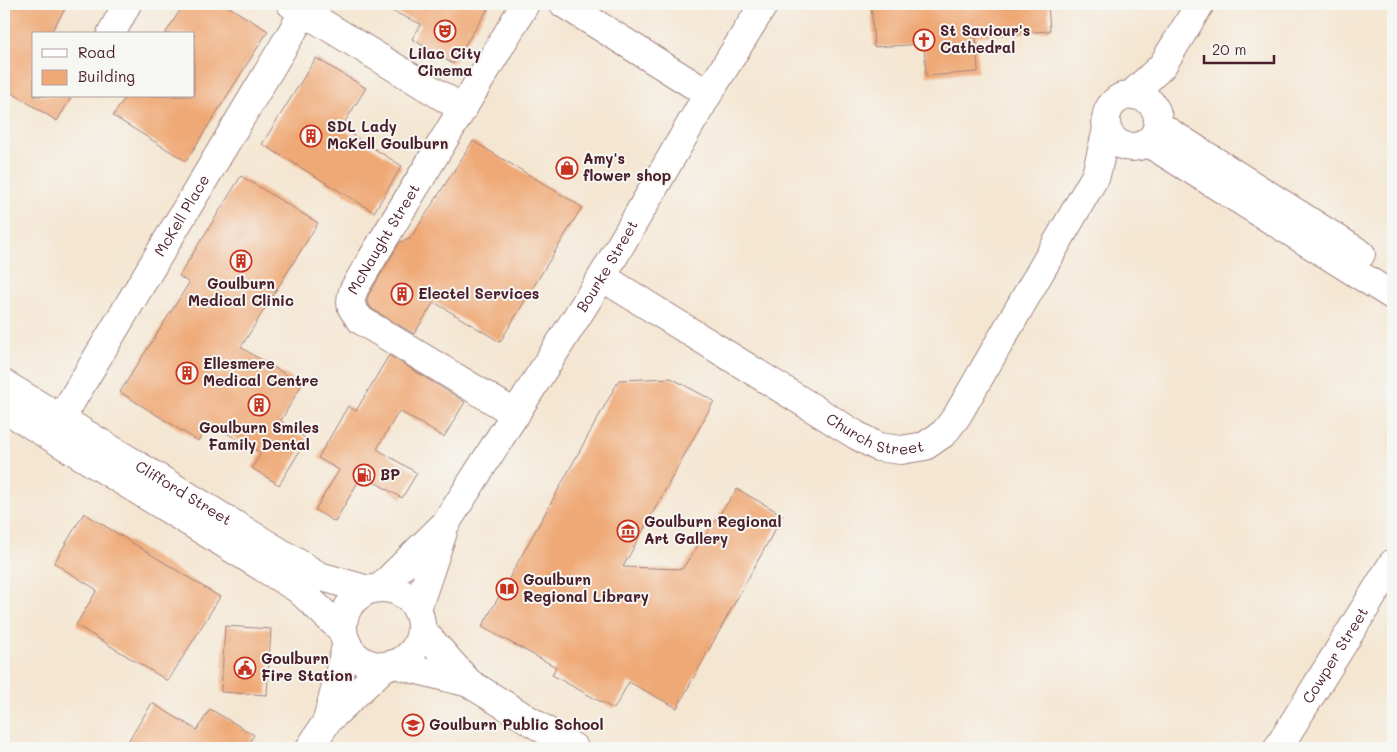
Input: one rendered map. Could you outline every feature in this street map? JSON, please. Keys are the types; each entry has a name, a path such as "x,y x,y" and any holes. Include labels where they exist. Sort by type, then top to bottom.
{"street":[{"path":"112,32 127,4"},
{"name":"McNaught Street","path":"516,414 362,321 352,310 350,300 354,289 421,175 463,109 525,4"},
{"path":"564,4 708,94"},
{"name":"Bourke Street","path":"374,589 446,523 602,277 708,94 764,4"},
{"name":"Church Street","path":"602,277 878,447 901,450 925,446 944,433 957,416 1096,175 1143,122 1162,66 1200,4"},
{"path":"298,8 463,109"},
{"name":"McKell Place","path":"51,422 298,8"},
{"name":"Church Street","path":"1096,175 1107,129 1106,117 1111,106 1119,98 1143,122"},
{"path":"1107,129 1114,140 1121,144 1143,122 1231,183 1348,257 1393,296"},
{"path":"1348,257 1393,274"},
{"name":"Clifford Street","path":"4,384 51,422 298,589 345,637"},
{"name":"Clifford Street","path":"4,408 51,422"},
{"name":"Clifford Street","path":"95,452 319,576 374,589"},
{"name":"Bourke Street","path":"419,619 446,523"},
{"name":"Cowper Street","path":"1278,748 1393,563"},
{"path":"327,721 345,637 344,618 349,606 358,597 374,589 391,589 402,593 411,600 419,619 469,683"},
{"path":"310,748 327,721 389,665 406,658 415,648 420,636 419,619"},
{"path":"345,637 353,653 362,661 373,665 389,665 469,683 574,748"}],"building":[{"path":"4,4 68,4 51,32 32,32 32,98 71,98 57,121 4,88"},
{"path":"184,4 224,4 268,31 186,161 113,116 125,98 195,98 195,32 166,32"},
{"name":"Lilac City Cinema","path":"376,4 491,4 453,64 412,39 421,24"},
{"name":"St Saviour's Cathedral","path":"871,4 1048,4 1050,31 976,36 978,72 926,76 924,44 874,47"},
{"name":"SDL Lady McKell Goulburn","path":"316,58 366,88 341,128 402,166 374,212 262,144"},
{"path":"473,141 582,207 500,342 434,302 414,334 372,309 367,302 368,296 400,242 410,239"},
{"path":"241,176 318,223 241,347 302,384 280,422 307,439 279,485 252,468 261,453 209,423 198,441 120,392 189,283 179,276"},
{"path":"389,355 465,402 444,437 399,411 377,449 417,473 402,498 362,475 335,522 315,510 339,470 318,458 348,406 356,411"},
{"path":"671,378 714,401 623,567 682,569 737,489 783,515 677,708 629,682 614,709 552,675 556,667 482,627 619,380"},
{"path":"84,513 220,597 168,681 76,625 97,590 54,563"},
{"path":"225,626 271,629 267,695 221,692"},
{"path":"152,703 197,730 210,709 254,735 246,748 124,748"}],"place":[{"name":"Lilac City Cinema","path":"445,31"},
{"name":"St Saviour's Cathedral","path":"924,40"},
{"name":"SDL Lady McKell Goulburn","path":"311,136"},
{"name":"Amy's flower shop","path":"567,168"},
{"name":"Goulburn Medical Clinic","path":"241,261"},
{"name":"Electel Services","path":"402,294"},
{"name":"Ellesmere Medical Centre","path":"187,373"},
{"name":"Goulburn Smiles Family Dental","path":"259,405"},
{"name":"BP","path":"364,475"},
{"name":"Goulburn Regional Art Gallery","path":"628,531"},
{"name":"Goulburn Regional Library","path":"507,589"},
{"name":"Goulburn Fire Station","path":"245,668"},
{"name":"Goulburn Public School","path":"413,725"}]}
